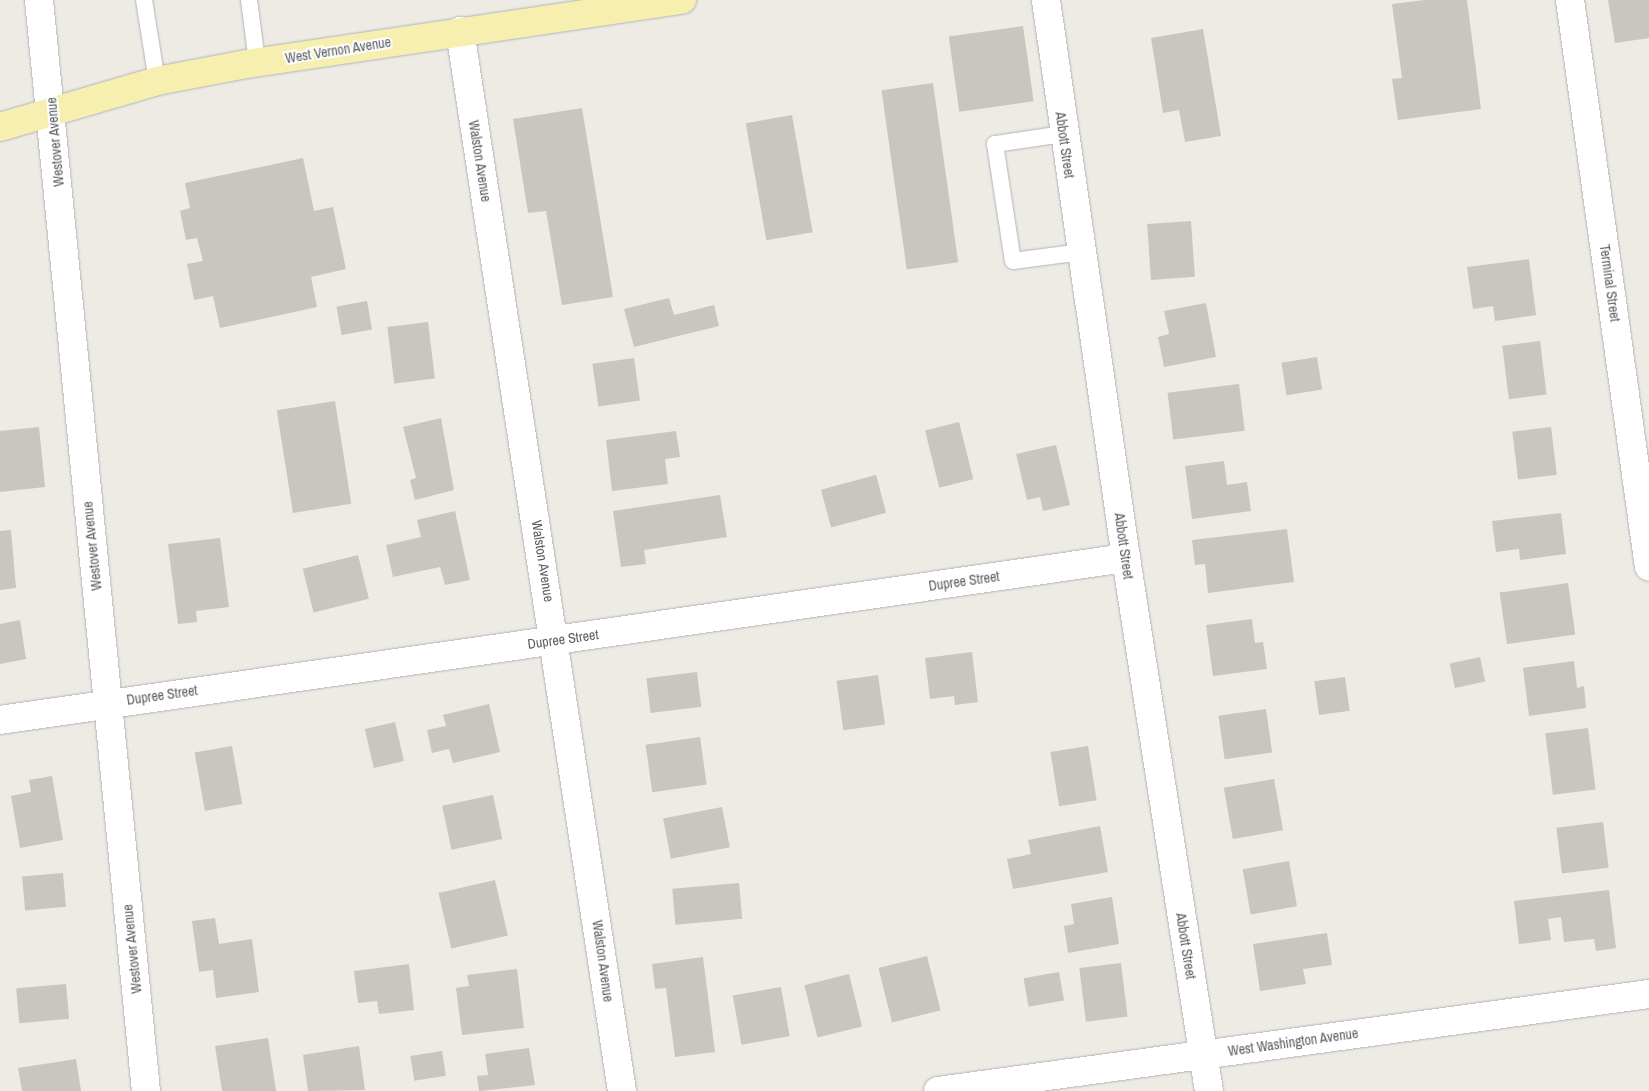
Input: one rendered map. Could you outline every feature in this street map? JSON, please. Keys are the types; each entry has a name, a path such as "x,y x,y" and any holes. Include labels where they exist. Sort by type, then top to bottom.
{"main road":[{"name":"West Vernon Avenue","path":"0,128 52,110 157,82 256,62 682,0"}],"street":[{"name":"Westover Avenue","path":"39,0 52,110 107,702 146,1091"},
{"name":"Abbott Street","path":"1046,0 1063,134 1126,558 1209,1091"},
{"name":"Terminal Street","path":"1570,0 1649,566"},
{"name":"Walston Avenue","path":"460,31 555,640 622,1091"},
{"name":"Dupree Street","path":"0,720 107,702 1126,558"},
{"name":"West Washington Avenue","path":"938,1091 1649,994"}],"lane":[{"path":"144,0 157,82"},
{"path":"248,0 256,62"},
{"path":"1063,134 995,144 999,174 1013,261 1081,252"}],"building":[{"path":"1425,0 1467,0 1481,109 1398,120 1392,79 1402,78 1392,4"},
{"path":"1608,0 1649,0 1649,38 1615,43"},
{"path":"1023,26 1034,101 959,112 949,36"},
{"path":"1203,29 1221,136 1185,142 1179,110 1163,113 1151,38"},
{"path":"933,83 958,262 907,269 882,90"},
{"path":"582,108 613,297 562,305 546,211 528,213 513,119"},
{"path":"792,115 813,232 766,240 746,123"},
{"path":"303,158 314,211 333,207 346,269 311,277 317,307 220,328 213,296 194,300 187,264 203,261 197,238 186,240 180,211 190,208 185,183"},
{"path":"1191,221 1195,277 1151,280 1147,224"},
{"path":"1529,259 1536,315 1495,321 1493,306 1473,309 1467,267"},
{"path":"669,298 674,315 714,305 719,326 634,347 624,309"},
{"path":"367,301 372,330 342,335 336,306"},
{"path":"1206,303 1216,357 1164,367 1158,337 1169,334 1164,311"},
{"path":"428,322 435,379 394,384 387,327"},
{"path":"1540,341 1547,395 1509,399 1502,346"},
{"path":"1317,357 1322,390 1287,395 1281,363"},
{"path":"634,358 640,401 598,406 592,364"},
{"path":"1239,384 1245,431 1173,439 1168,393"},
{"path":"335,401 351,504 293,513 277,410"},
{"path":"441,418 454,490 415,500 410,480 416,478 403,427"},
{"path":"959,422 973,479 939,488 925,430"},
{"path":"39,427 45,487 0,492 0,431"},
{"path":"1551,427 1557,475 1518,479 1512,432"},
{"path":"676,431 680,457 665,459 668,484 612,491 606,440"},
{"path":"1056,445 1070,505 1043,511 1040,497 1027,500 1016,454"},
{"path":"1224,461 1227,485 1247,482 1251,511 1192,519 1185,466"},
{"path":"876,475 886,513 831,527 821,490"},
{"path":"720,495 727,537 644,550 646,564 621,567 613,511"},
{"path":"455,511 470,580 445,585 440,567 393,577 386,545 421,537 417,520"},
{"path":"1561,513 1566,554 1520,560 1519,549 1496,552 1492,521"},
{"path":"1287,529 1294,582 1208,593 1205,564 1195,565 1192,540"},
{"path":"11,530 16,588 0,590 0,531"},
{"path":"220,538 229,607 196,611 197,622 178,624 168,544"},
{"path":"358,555 369,599 314,612 303,569"},
{"path":"1568,583 1575,634 1507,644 1500,593"},
{"path":"1252,619 1255,643 1263,642 1267,669 1213,676 1206,625"},
{"path":"20,620 26,659 0,664 0,624"},
{"path":"972,652 978,702 955,705 954,696 930,699 925,658"},
{"path":"1480,657 1485,681 1455,688 1450,663"},
{"path":"1574,661 1577,688 1584,686 1586,708 1529,716 1523,668"},
{"path":"697,672 701,707 651,713 646,678"},
{"path":"878,675 885,725 843,730 836,681"},
{"path":"1345,677 1350,711 1319,715 1314,681"},
{"path":"489,704 500,752 453,763 449,749 432,753 427,730 446,726 443,715"},
{"path":"1266,709 1272,753 1225,759 1218,716"},
{"path":"395,722 404,761 374,768 365,729"},
{"path":"1588,728 1596,790 1553,795 1545,733"},
{"path":"700,737 707,785 652,792 646,745"},
{"path":"232,746 242,804 205,811 195,753"},
{"path":"1088,746 1097,800 1059,806 1050,752"},
{"path":"52,776 63,840 20,848 11,796 31,792 29,780"},
{"path":"1274,779 1283,830 1233,839 1224,788"},
{"path":"493,795 502,839 451,850 442,806"},
{"path":"722,807 730,847 671,859 663,818"},
{"path":"1603,822 1609,868 1562,873 1556,828"},
{"path":"1100,826 1108,872 1013,889 1007,859 1031,854 1028,840"},
{"path":"1289,861 1297,906 1251,914 1243,869"},
{"path":"63,873 66,907 25,910 22,877"},
{"path":"495,880 508,936 451,949 438,893"},
{"path":"739,883 742,919 675,925 672,889"},
{"path":"1609,890 1616,948 1596,951 1594,939 1564,942 1561,917 1548,919 1551,940 1519,944 1514,901"},
{"path":"1112,897 1119,944 1068,953 1064,926 1074,924 1071,904"},
{"path":"215,918 219,944 252,939 259,992 216,998 213,970 199,972 192,921"},
{"path":"1327,933 1332,965 1303,969 1306,984 1260,991 1253,944"},
{"path":"927,956 941,1010 892,1022 878,968"},
{"path":"703,957 715,1052 675,1057 666,988 655,989 652,964"},
{"path":"1121,963 1128,1017 1086,1022 1079,968"},
{"path":"409,964 414,1010 379,1014 377,1001 358,1003 354,971"},
{"path":"517,969 524,1028 462,1035 456,988 469,986 467,975"},
{"path":"1059,972 1064,1001 1029,1007 1024,978"},
{"path":"849,974 862,1026 817,1038 804,985"},
{"path":"66,984 69,1019 19,1023 16,988"},
{"path":"781,987 790,1036 741,1045 733,996"},
{"path":"268,1038 276,1091 222,1091 215,1046"},
{"path":"359,1046 365,1090 308,1091 303,1055"},
{"path":"529,1048 535,1085 479,1091 477,1076 488,1075 485,1054"},
{"path":"442,1051 446,1076 414,1081 410,1056"},
{"path":"76,1059 81,1091 22,1091 18,1068"}]}
